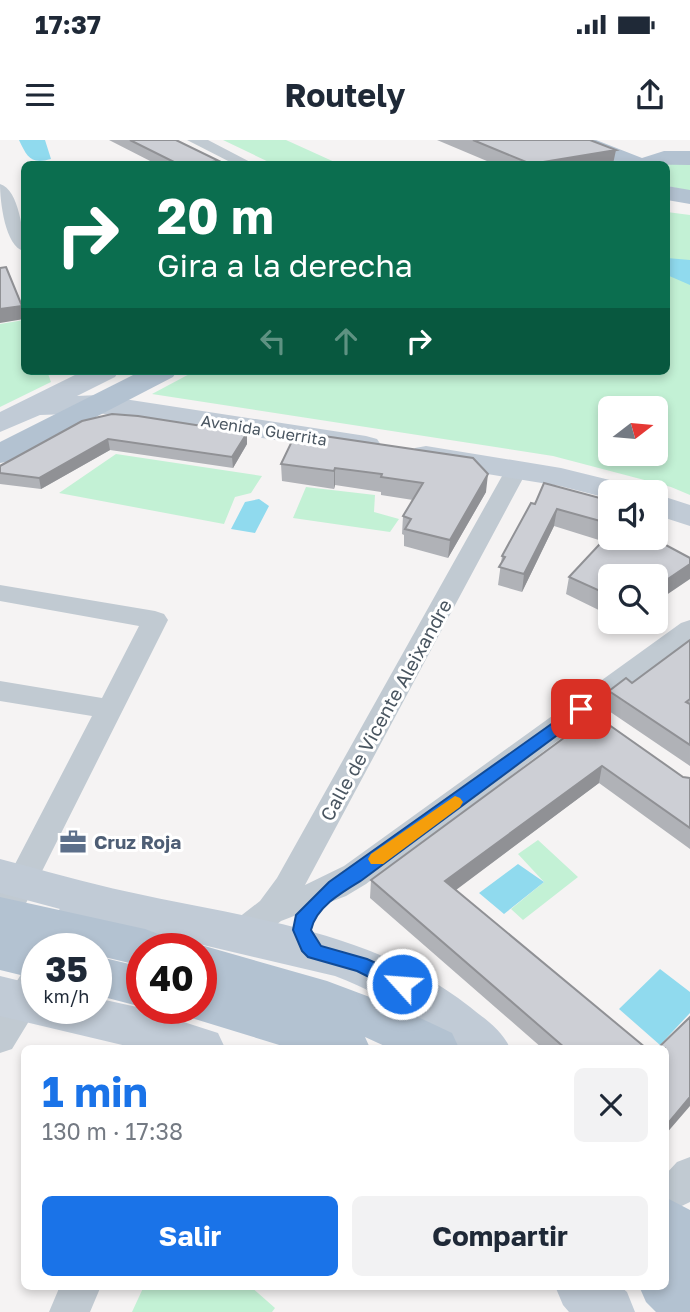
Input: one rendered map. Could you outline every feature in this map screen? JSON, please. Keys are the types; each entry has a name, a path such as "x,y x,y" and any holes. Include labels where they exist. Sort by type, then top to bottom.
{"main road":[{"path":"578,140 629,161"},
{"path":"608,140 655,161 690,158"},
{"path":"0,441 88,386 125,375"},
{"path":"0,454 88,386 143,375"},
{"path":"5,908 21,950"},
{"path":"112,943 138,929"},
{"path":"217,968 289,987 385,1024 429,1045"},
{"path":"217,1007 308,1033 338,1045"},
{"path":"669,1227 690,1246"},
{"path":"669,1287 690,1307"}],"street":[{"path":"195,140 240,161"},
{"path":"0,189 13,227"},
{"name":"Avenida Guerrita","path":"0,423 34,406 88,386 598,487"},
{"name":"Calle de Vicente Aleixandre","path":"254,922 316,837 517,469"},
{"path":"668,508 690,516"},
{"path":"0,593 155,621 5,908 138,929 254,922 335,887 592,716 690,629"},
{"path":"0,691 110,709"},
{"path":"315,952 304,939 303,921 316,903 335,887"},
{"path":"254,922 315,952 361,964 402,984 447,1014 483,1045"},
{"path":"112,1018 190,1045"},
{"path":"669,1194 690,1175"},
{"path":"69,1312 79,1290"},
{"path":"586,1290 607,1312"}],"green space":[{"path":"223,140 286,140 332,161 267,161"},
{"path":"690,163 690,191 670,187 670,164"},
{"path":"670,212 690,215 690,495 668,486 668,480 644,480 553,456 152,394 188,375 670,375"},
{"path":"21,320 21,375 48,375 51,382 0,407 0,324"},
{"path":"116,454 262,476 251,493 235,497 224,524 59,493"},
{"path":"306,487 375,495 374,512 399,519 390,532 293,518"},
{"path":"538,840 578,877 523,920 511,909 544,882 518,854"},
{"path":"142,1290 255,1290 275,1308 272,1312 132,1312"}],"water":[{"path":"19,140 45,140 51,159 34,160"},
{"path":"670,258 690,260 690,285 670,276"},
{"path":"259,499 269,506 255,533 231,529 245,502"},
{"path":"518,864 544,882 504,914 479,893"},
{"path":"660,969 690,992 690,1013 660,1045 619,1009"}],"building":[{"path":"130,140 176,140 219,161 172,161"},
{"path":"473,140 590,140 616,150 549,161 524,161"},
{"path":"6,267 21,306 0,309 0,268"},
{"path":"112,414 247,433 232,457 108,439 39,478 0,473 0,466 82,421"},
{"path":"317,435 473,458 488,474 450,540 405,529 411,519 403,516 423,483 381,477 382,474 281,464 293,439 314,442"},
{"path":"544,483 598,498 598,520 557,509 524,574 499,567 505,557 502,556 531,503 535,504"},
{"path":"598,546 598,550 668,550 668,546 690,558 690,564 668,579 668,564 598,564 598,590 569,577"},
{"path":"690,640 690,699 686,702 690,704 690,745 609,691 626,678 632,683"},
{"path":"595,715 683,777 690,778 690,828 602,766 445,881 642,1045 562,1045 371,880"},
{"path":"690,1017 690,1097 669,1122 669,1045 661,1045"}],"slow traffic":[{"path":"377,859 455,802"}],"place":[{"name":"Cruz Roja","path":"73,842"}],"route":[{"path":"402,984 361,964 315,952 304,939 302,930 305,915 335,887 581,709"}]}
